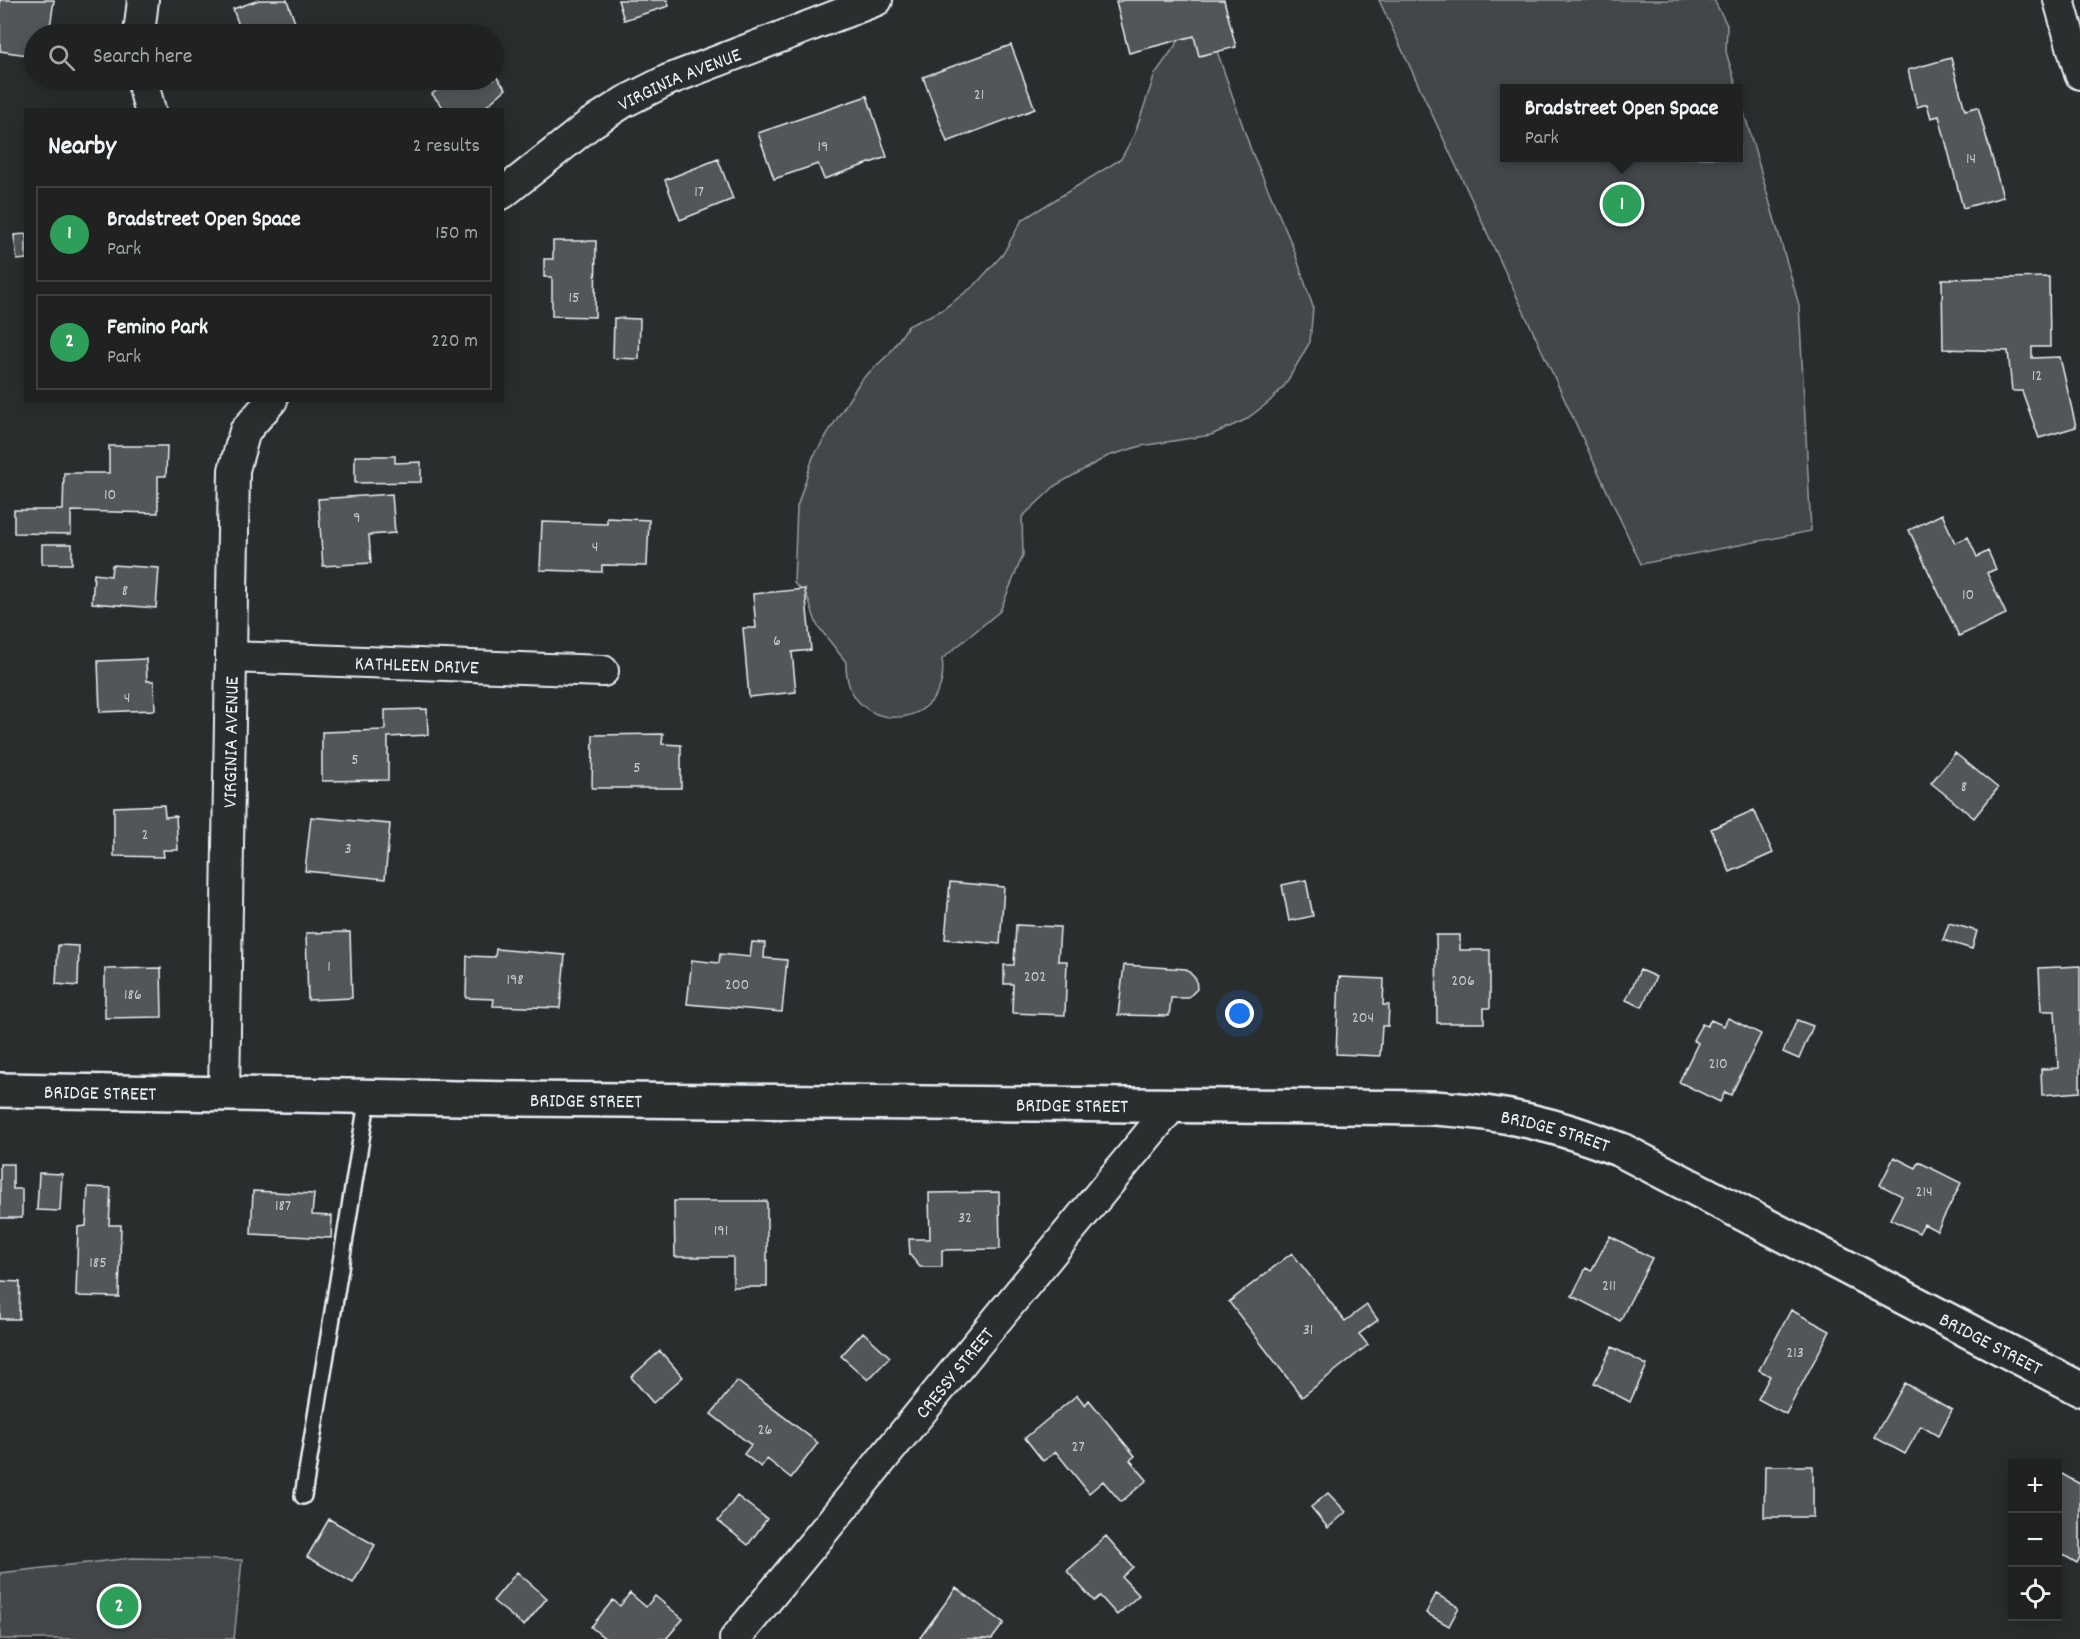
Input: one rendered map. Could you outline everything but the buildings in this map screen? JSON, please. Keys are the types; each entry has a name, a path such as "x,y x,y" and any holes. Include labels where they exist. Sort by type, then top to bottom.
{"main road":[{"name":"BRIDGE STREET","path":"0,1090 1444,1108 1483,1111 1530,1119 1578,1133 1621,1150 2080,1389"}],"street":[{"path":"140,24 143,0"},
{"name":"VIRGINIA AVENUE","path":"504,192 590,124 624,102 668,81 878,0"},
{"path":"2059,0 2080,75"},
{"path":"145,90 149,108"},
{"name":"VIRGINIA AVENUE","path":"224,1094 234,470 245,431 270,402"},
{"name":"KATHLEEN DRIVE","path":"231,657 603,671"},
{"name":"CRESSY STREET","path":"735,1639 1172,1106"}],"lane":[{"path":"303,1496 368,1096"}],"shaded area":[{"path":"1379,0 1714,0 1727,25 1726,52 1736,84 1500,84 1500,162 1743,162 1743,109 1799,305 1811,531 1641,564"},
{"path":"1187,29 1217,51 1251,150 1293,247 1313,307 1310,342 1285,385 1269,402 1245,420 1211,435 1141,446 1108,456 1056,485 1022,517 1023,555 1000,611 942,659 941,683 931,701 916,713 897,717 878,715 862,705 850,687 846,662 817,625 807,596 794,583 797,507 813,457 861,380 889,354 908,326 942,310 975,285 1003,254 1022,220 1121,159 1135,133 1155,74"},
{"path":"132,1558 242,1560 234,1639 0,1639 0,1573"}],"place":[{"name":"Bradstreet Open Space","path":"1622,204"},
{"name":"Femino Park","path":"119,1606"}]}
